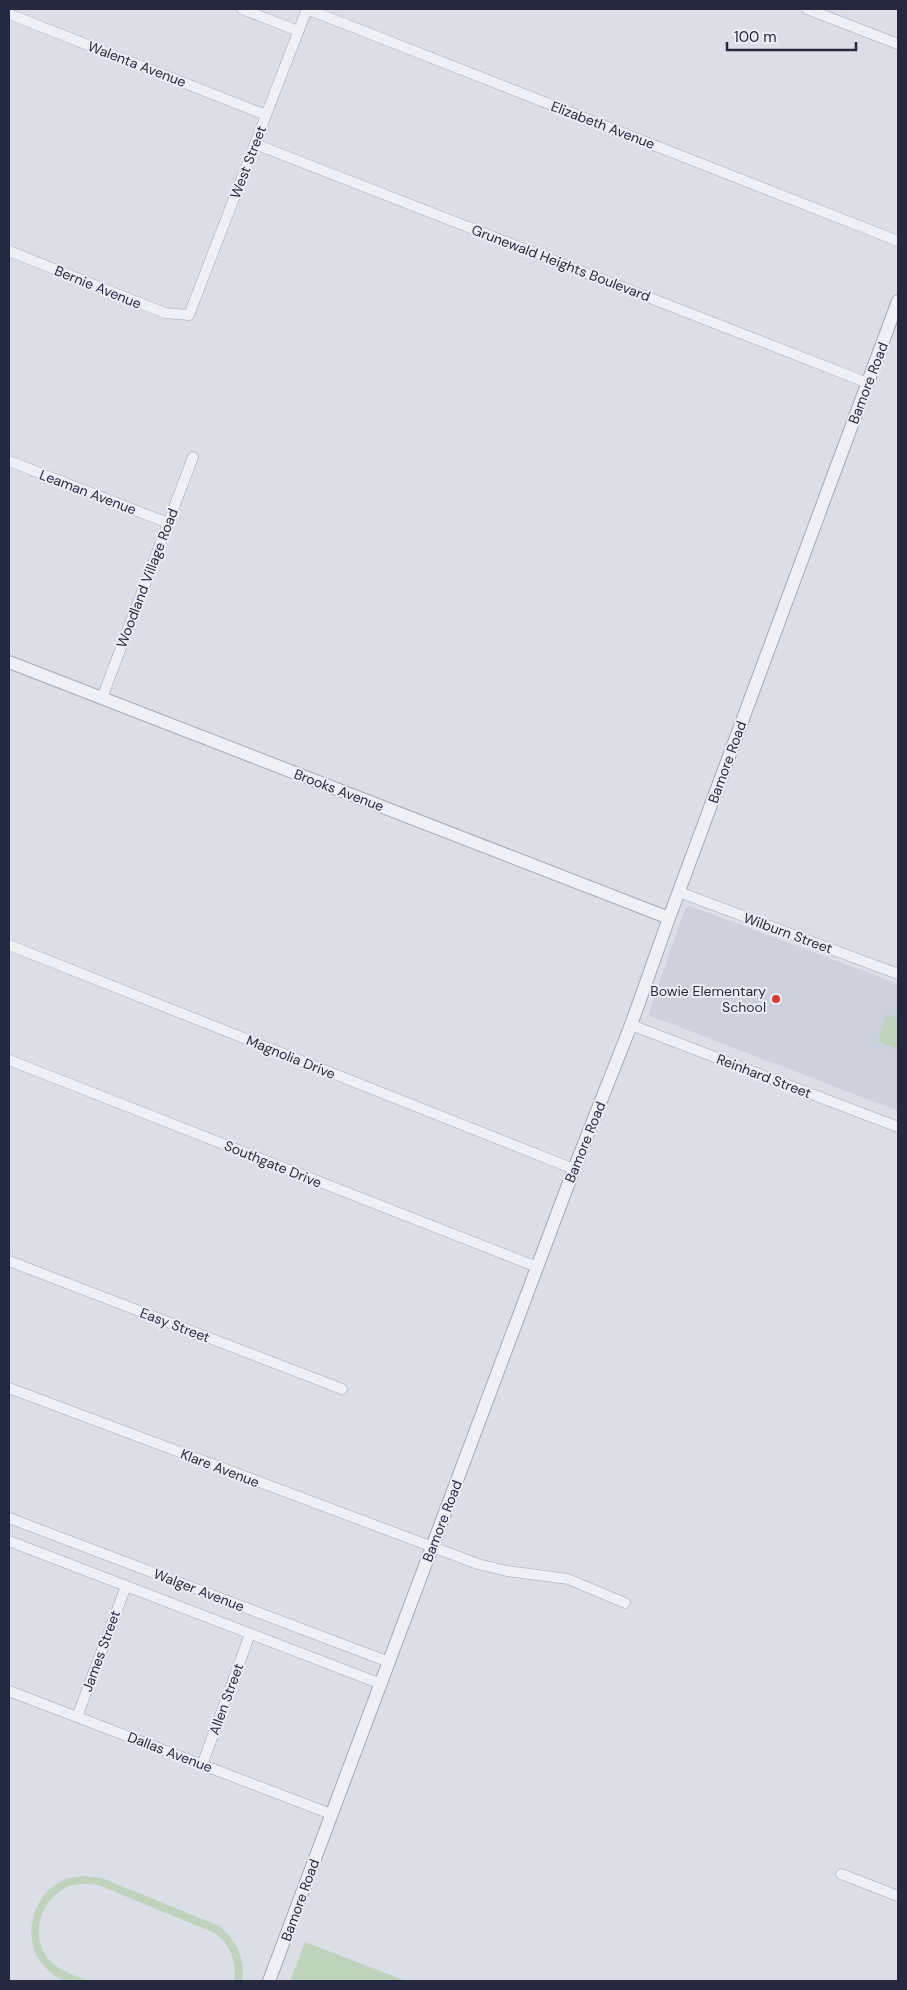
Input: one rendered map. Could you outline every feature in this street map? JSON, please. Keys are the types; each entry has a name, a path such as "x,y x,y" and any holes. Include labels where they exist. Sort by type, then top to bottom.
{"street":[{"path":"242,9 298,31"},
{"name":"West Street","path":"189,316 307,9"},
{"name":"Elizabeth Avenue","path":"307,9 898,241"},
{"path":"807,9 898,44"},
{"name":"Walenta Avenue","path":"9,14 266,115"},
{"name":"Grunewald Heights Boulevard","path":"255,144 868,383"},
{"name":"Bernie Avenue","path":"9,252 165,313 189,316"},
{"name":"Bamore Road","path":"269,1981 574,1169 631,1025 898,301"},
{"name":"Woodland Village Road","path":"102,698 193,457"},
{"name":"Leaman Avenue","path":"9,461 168,523"},
{"name":"Brooks Avenue","path":"9,662 669,918"},
{"name":"Wilburn Street","path":"679,892 898,974"},
{"name":"Magnolia Drive","path":"9,945 574,1169"},
{"name":"Reinhard Street","path":"631,1025 898,1126"},
{"name":"Southgate Drive","path":"9,1060 537,1267"},
{"name":"Easy Street","path":"9,1261 342,1389"},
{"name":"Klare Avenue","path":"9,1388 478,1564 507,1571 568,1579 625,1602"},
{"name":"Walger Avenue","path":"9,1518 389,1662"},
{"name":"Walger Avenue","path":"9,1541 381,1684"},
{"name":"James Street","path":"77,1717 126,1586"},
{"name":"Allen Street","path":"202,1765 250,1634"},
{"name":"Dallas Avenue","path":"9,1691 332,1814"},
{"path":"841,1874 898,1896"}],"shaded area":[{"name":"Bowie Elementary School","path":"690,906 898,984 898,1111 648,1015 685,909"}],"green space":[{"path":"889,1015 898,1018 898,1049 878,1042 885,1016"},
{"path":"74,1877 102,1878 219,1926 230,1937 238,1950 242,1965 242,1981 234,1981 235,1967 232,1954 221,1938 215,1933 98,1885 86,1884 67,1887 51,1899 41,1917 39,1937 41,1947 50,1961 71,1974 89,1981 68,1982 52,1974 38,1958 33,1947 31,1935 35,1911 48,1891 58,1883"},
{"path":"305,1942 406,1981 290,1981"}],"place":[{"name":"Bowie Elementary School","path":"776,999"}]}
